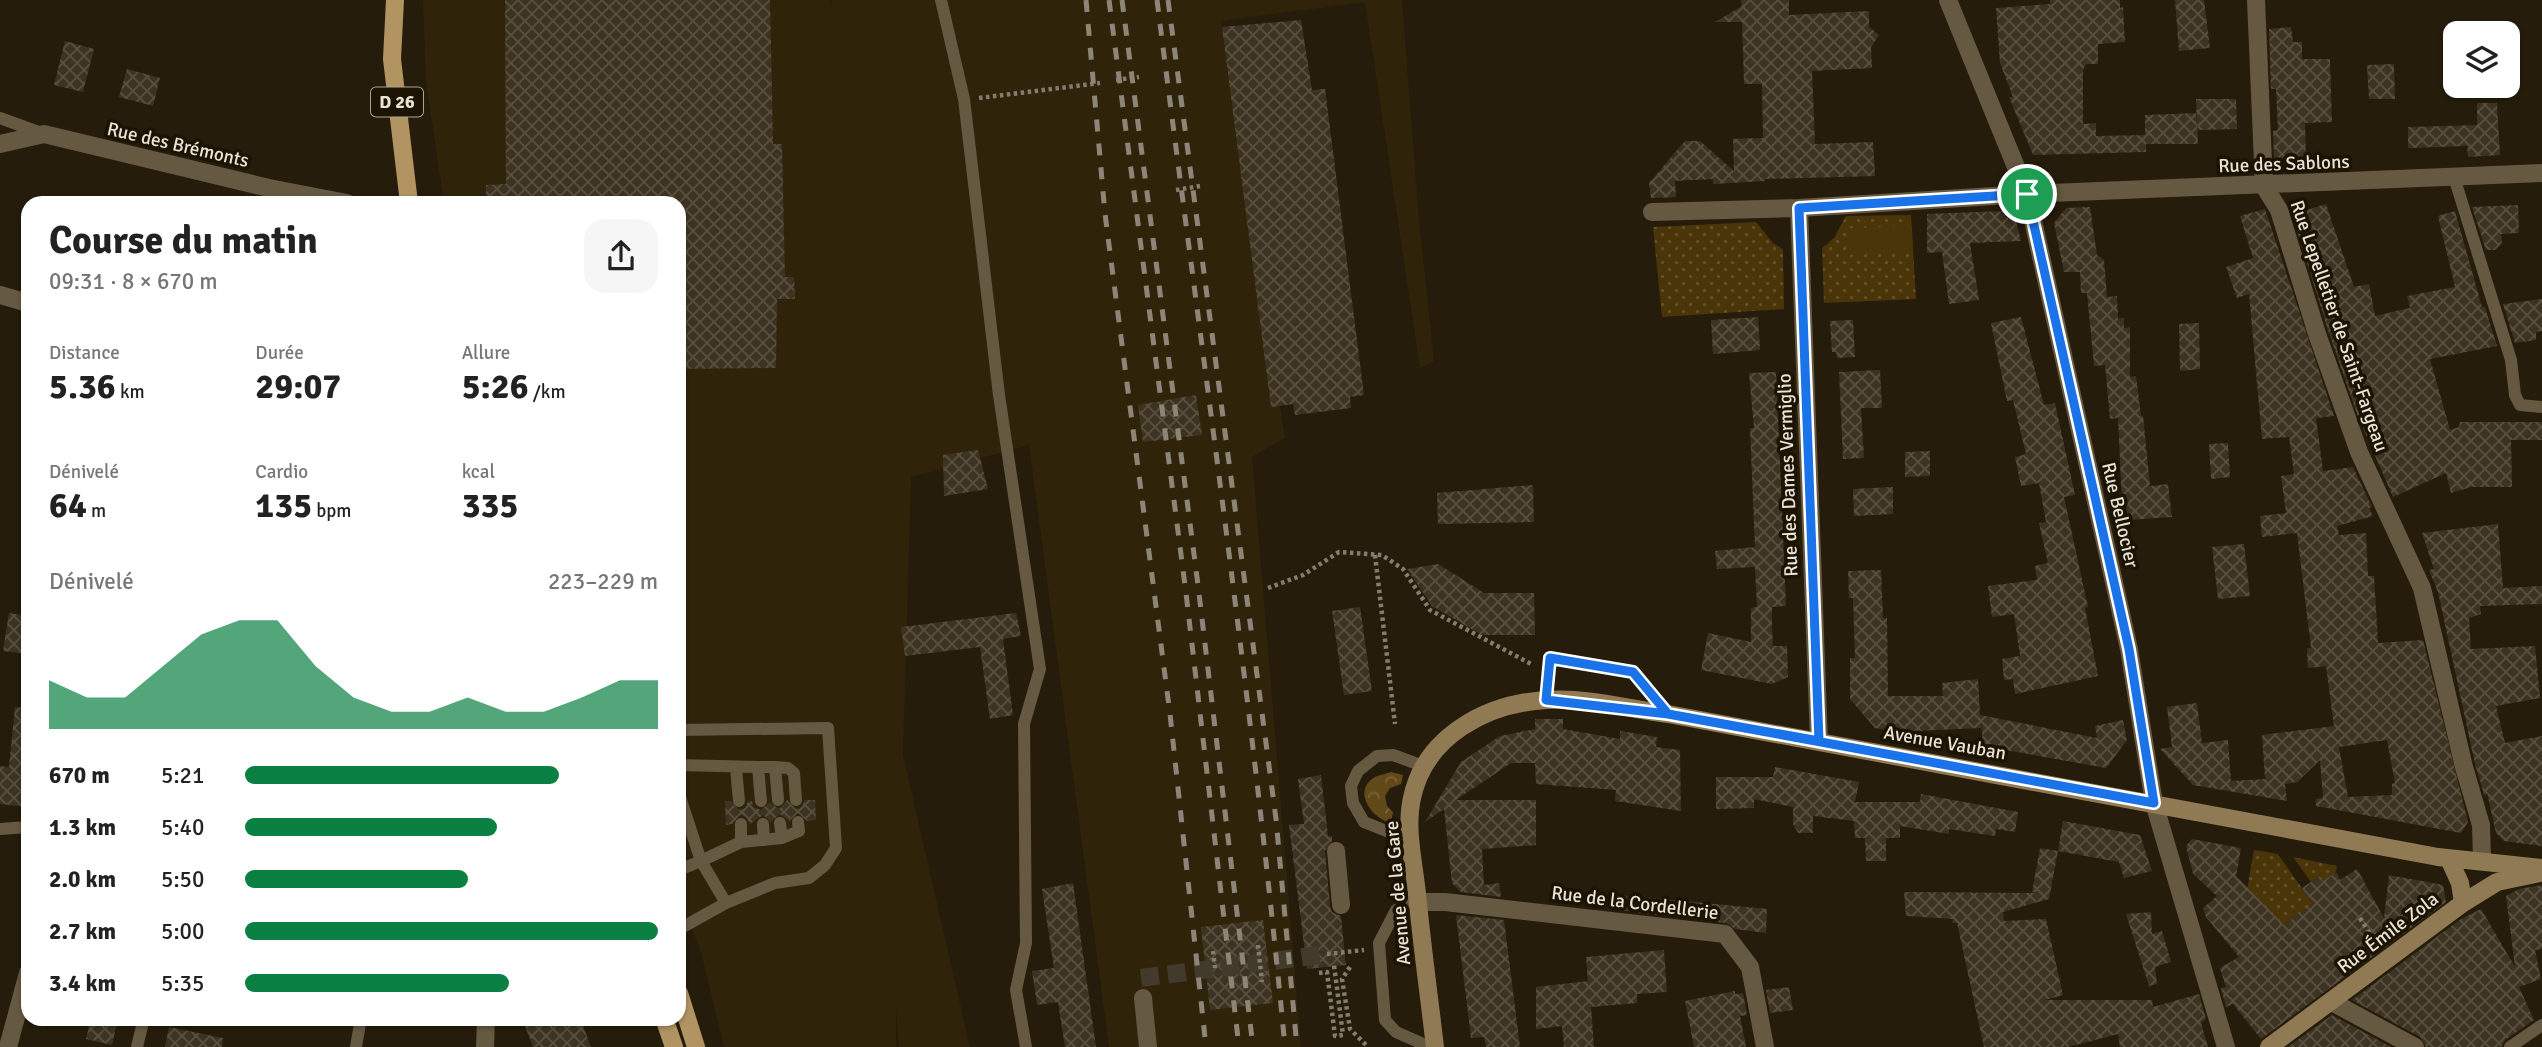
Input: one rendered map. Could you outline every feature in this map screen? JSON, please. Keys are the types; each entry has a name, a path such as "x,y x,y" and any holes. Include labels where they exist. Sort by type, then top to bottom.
{"main road":[{"name":"D 26","path":"395,0 392,59 408,196"},
{"name":"Avenue Vauban","path":"1441,742 1478,716 1546,700 1668,714 2449,859 2482,859 2542,870"},
{"name":"Avenue de la Gare","path":"1432,1047 1411,841 1411,799 1423,766 1441,742"},
{"path":"2449,859 2460,883 2463,902"},
{"name":"Rue Émile Zola","path":"2269,1047 2463,902 2497,882 2542,870"},
{"path":"686,1015 696,1047"},
{"path":"667,1026 674,1047"}],"street":[{"name":"Rue Bellocier","path":"1948,0 2027,194 2129,649 2154,803 2227,1047"},
{"name":"Rue Lepelletier de Saint-Fargeau","path":"2256,0 2264,186 2279,210 2317,334 2359,452 2422,588 2464,767 2481,825 2482,859"},
{"name":"Rue des Brémonts","path":"0,144 44,134 266,195"},
{"name":"Rue des Sablons","path":"2027,194 2542,173"},
{"path":"1652,212 1799,208 2027,194"},
{"name":"Rue des Dames Vermiglio","path":"1799,208 1819,741"},
{"path":"0,295 21,301"},
{"path":"1336,851 1342,905"},
{"name":"Rue de la Cordellerie","path":"1418,900 1725,934 1750,967 1765,1047"},
{"path":"1143,998 1148,1047"},
{"path":"8,1047 21,999"},
{"path":"2332,1002 2415,1047"},
{"path":"485,1047 486,1026"}],"lane":[{"path":"941,0 964,99 999,395 1040,669 1024,724 1026,943 1016,990 1026,1047"},
{"path":"0,118 44,134"},
{"path":"2454,177 2511,360 2515,395 2520,405 2542,407"},
{"path":"1546,700 1550,658 1633,672 1668,714"},
{"path":"686,730 828,728 836,848 825,865 809,878 775,883 726,903 686,925"},
{"path":"1411,841 1364,822 1353,803 1351,786 1358,771 1377,756 1393,755 1423,766"},
{"path":"686,765 788,768 794,773 796,800"},
{"path":"758,767 761,801"},
{"path":"775,767 778,800"},
{"path":"736,768 739,801"},
{"path":"686,815 701,860 726,903"},
{"path":"686,867 741,842 782,838 799,831 798,822"},
{"path":"780,823 782,838"},
{"path":"741,824 741,842"},
{"path":"763,824 764,840"},
{"path":"0,829 21,828"},
{"path":"1418,900 1396,910 1379,943 1385,1020 1396,1032 1432,1047"},
{"path":"2510,1047 2542,1025"},
{"path":"137,1047 142,1026"},
{"path":"356,1047 360,1026"}],"path":[{"path":"1116,80 1139,77"},
{"path":"964,99 1100,83"},
{"path":"1176,190 1200,186"},
{"path":"1268,588 1303,575 1339,552 1382,555 1403,569 1430,610 1542,670"},
{"path":"1375,555 1395,724"},
{"path":"2360,918 2387,960"},
{"path":"1258,945 1262,982"},
{"path":"1213,951 1215,968"},
{"path":"1327,954 1346,952"},
{"path":"1319,973 1327,972 1335,1036 1343,1035 1334,965"},
{"path":"1350,967 1342,979 1350,1029 1368,1047"}],"shaded area":[{"path":"423,0 830,0 832,8 831,0 1402,0 1419,220 1434,361 1420,368 1365,2 1221,21 1285,438 1252,457 1301,1047 1109,1047 1029,445 911,477 903,755 970,1047 899,1047 896,1010 896,1047 724,1047 701,952 686,915 686,196 443,196 426,82"},
{"path":"1911,215 1916,299 1824,303 1822,248 1834,238 1846,216"},
{"path":"1756,222 1773,243 1783,249 1784,309 1662,317 1653,227"},
{"path":"1912,226 1913,253 1849,255 1848,228"},
{"path":"2254,850 2278,854 2313,904 2284,925 2247,890"},
{"path":"2293,857 2337,866 2336,872 2323,881 2320,876 2311,882"}],"green space":[{"path":"1391,772 1403,775 1401,784 1390,788 1385,796 1387,806 1393,812 1391,823 1378,816 1367,804 1365,790 1375,777"}],"building":[{"path":"505,0 770,0 773,144 782,144 785,277 794,277 795,299 777,299 776,368 686,369 686,196 486,196 486,185 506,184"},
{"path":"1741,0 1789,0 1789,15 1869,11 1869,27 1879,35 1871,47 1872,68 1812,71 1815,144 1873,142 1875,176 1765,179 1713,184 1713,179 1675,181 1676,197 1651,198 1649,183 1685,141 1700,141 1734,171 1733,139 1763,138 1762,84 1744,84 1742,22 1715,22 1742,6"},
{"path":"2050,0 2120,0 2120,8 2123,7 2125,42 2098,44 2098,64 2086,64 2083,70 2083,124 2096,123 2096,136 2145,135 2145,115 2197,113 2198,144 2146,144 2146,152 2033,155 2009,97 2013,97 2000,63 1996,8 2050,4"},
{"path":"2175,0 2204,0 2210,48 2179,51"},
{"path":"1301,20 1312,90 1325,89 1364,395 1350,397 1351,408 1295,415 1293,404 1271,407 1222,27"},
{"path":"2291,27 2293,42 2302,42 2302,59 2330,59 2332,122 2305,123 2306,158 2274,159 2273,131 2278,130 2276,89 2271,89 2269,29"},
{"path":"65,41 94,49 83,92 54,85"},
{"path":"2394,64 2395,99 2369,99 2367,65"},
{"path":"127,69 160,78 153,106 119,97"},
{"path":"2196,99 2236,99 2237,129 2197,130"},
{"path":"2477,103 2497,103 2500,155 2468,157 2467,146 2408,148 2408,127 2477,125"},
{"path":"2326,204 2354,287 2369,284 2375,316 2410,308 2407,296 2455,287 2438,216 2455,211 2482,307 2485,307 2497,346 2430,359 2450,430 2459,427 2460,422 2542,422 2542,440 2511,440 2512,487 2471,487 2451,493 2446,473 2393,497 2357,414 2292,215"},
{"path":"2518,205 2519,233 2501,234 2502,243 2495,250 2486,250 2472,207"},
{"path":"2090,207 2097,255 2104,260 2107,297 2117,296 2118,319 2124,318 2124,328 2130,327 2130,377 2136,376 2150,486 2168,484 2172,517 2128,520 2126,503 2122,503 2118,418 2110,419 2105,365 2094,366 2087,293 2081,293 2080,272 2064,272 2054,223 2066,208"},
{"path":"2265,209 2334,416 2316,418 2323,471 2353,467 2372,507 2369,508 2373,516 2337,526 2339,535 2366,533 2368,576 2374,576 2378,643 2423,640 2468,822 2461,833 2316,806 2316,799 2323,798 2320,760 2297,782 2285,784 2287,801 2193,785 2160,749 2172,747 2167,707 2197,703 2202,743 2228,740 2231,781 2265,779 2262,735 2334,726 2326,666 2308,668 2307,648 2311,648 2297,533 2262,537 2260,516 2286,513 2281,476 2294,474 2289,437 2262,439 2249,294 2237,298 2226,267 2253,258 2240,216","holes":["2387,740 2395,783 2392,784 2392,795 2348,797 2339,747"]},
{"path":"2005,211 2016,221 2021,241 1970,243 1979,300 1949,304 1942,252 1927,253 1927,214"},
{"path":"2542,299 2542,331 2536,332 2536,340 2515,343 2503,304"},
{"path":"1758,317 1760,350 1713,354 1711,320"},
{"path":"2021,317 2044,405 2055,403 2075,495 2064,497 2088,607 2085,608 2098,676 2015,694 2013,679 2004,680 2002,659 2020,656 2014,614 1992,617 1988,586 2037,580 2035,566 2048,563 2039,523 2046,522 2039,483 2021,486 2015,457 2026,454 2013,400 2007,401 1991,323"},
{"path":"1853,320 1855,357 1837,358 1836,352 1832,352 1830,321"},
{"path":"2199,323 2200,369 2180,371 2179,324"},
{"path":"1880,370 1882,408 1861,408 1864,458 1843,459 1839,372"},
{"path":"1776,372 1786,606 1772,607 1772,628 1773,646 1787,646 1788,677 1772,684 1701,670 1708,633 1751,642 1751,608 1757,607 1755,567 1717,569 1715,551 1755,547 1750,428 1754,428 1749,373"},
{"path":"1196,395 1202,435 1143,442 1138,405"},
{"path":"2228,443 2230,477 2211,479 2209,444"},
{"path":"978,450 988,489 944,496 943,455"},
{"path":"1930,451 1930,476 1905,477 1905,452"},
{"path":"1533,485 1534,522 1438,524 1437,493"},
{"path":"1893,487 1893,514 1854,516 1853,489"},
{"path":"2498,524 2503,588 2542,586 2542,604 2480,606 2481,614 2469,618 2471,649 2535,646 2540,698 2496,706 2505,743 2542,736 2542,846 2504,841 2496,833 2487,793 2485,797 2475,764 2438,592 2429,570 2434,569 2422,533"},
{"path":"2244,544 2250,596 2218,599 2212,547"},
{"path":"1438,564 1484,593 1534,593 1535,635 1482,635 1432,606 1407,569"},
{"path":"1881,570 1883,618 1887,618 1888,696 1943,696 1942,683 1978,679 1980,715 2097,738 2095,726 2123,720 2127,740 2106,768 1983,746 1981,720 1981,728 1913,731 1913,734 1875,728 1850,699 1850,658 1855,658 1853,598 1849,598 1848,571"},
{"path":"1360,607 1372,691 1344,695 1332,611"},
{"path":"9,613 21,615 21,653 3,651"},
{"path":"1016,613 1021,636 1003,639 1013,715 990,719 980,647 905,656 901,627"},
{"path":"15,707 21,707 21,806 0,804 0,766 9,767"},
{"path":"1535,719 1563,719 1563,729 1620,739 1620,731 1657,737 1656,747 1680,750 1681,811 1615,801 1616,790 1536,784 1535,763 1511,763 1456,800 1536,800 1536,845 1482,849 1484,885 1499,883 1501,897 1461,892 1452,883 1444,809 1425,822 1461,762 1500,736 1535,729"},
{"path":"1775,767 1859,782 1855,802 1920,802 1921,794 2018,812 2015,832 1996,829 1995,836 1949,829 1949,834 1900,826 1900,838 1886,838 1886,861 1866,861 1865,838 1855,838 1854,821 1813,816 1813,833 1798,833 1793,824 1793,807 1754,799 1754,808 1716,809 1716,777 1773,777"},
{"path":"1321,775 1328,836 1332,836 1332,841 1325,851 1330,906 1332,912 1341,916 1346,965 1307,969 1289,825 1304,824 1298,779"},
{"path":"787,800 796,809 801,807 805,800 815,800 816,820 807,821 798,813 789,821 780,814 771,822 763,815 750,824 746,817 740,815 732,824 726,825 725,801 730,801 739,810 745,808 748,801 752,801 754,807 761,810 770,802 779,809"},
{"path":"2063,821 2140,835 2152,871 2124,878 2119,862 2058,851"},
{"path":"2192,839 2241,848 2236,876 2284,925 2313,904 2302,888 2320,876 2323,881 2336,872 2340,880 2357,869 2384,918 2389,875 2443,885 2446,902 2261,1039 2233,1004 2226,1007 2221,988 2226,987 2220,968 2239,957 2206,917 2203,908 2217,896 2193,874 2186,846"},
{"path":"2040,848 2058,851 2049,899 2003,912 2004,921 2046,919 2063,995 2045,1000 2152,1000 2153,1007 2199,994 2206,1019 2201,1023 2208,1047 2120,1047 2118,1034 2068,1047 1984,1047 1957,923 1952,923 1953,919 1906,916 1904,892 2036,893 2032,892"},
{"path":"1073,883 1096,1047 1065,1047 1058,1002 1037,1005 1032,971 1054,968 1042,889"},
{"path":"2542,885 2542,949 2535,950 2541,979 2519,987 2534,1020 2505,1040 2501,1047 2426,1047 2420,1037 2352,1000 2461,919 2481,909 2515,967 2506,896 2519,889"},
{"path":"1610,894 1767,909 1766,933 1735,929 1726,923 1609,909"},
{"path":"2151,912 2152,934 2162,931 2171,962 2155,967 2157,984 2149,986 2126,914"},
{"path":"1456,915 1504,920 1520,1047 1486,1047 1484,1037 1471,1038"},
{"path":"1263,920 1273,1003 1210,1010 1201,927"},
{"path":"1664,950 1667,992 1637,994 1637,1003 1591,1007 1594,1047 1564,1047 1562,1026 1536,1029 1536,987 1588,981 1586,957"},
{"path":"1789,987 1793,1010 1770,1013 1766,990"},
{"path":"1735,991 1735,994 1743,993 1747,1015 1740,1016 1746,1047 1694,1047 1685,1001"},
{"path":"2332,1015 2391,1047 2288,1047"},
{"path":"89,1026 116,1026 112,1045 86,1039"},
{"path":"525,1026 583,1026 591,1047 533,1047"},
{"path":"169,1027 223,1038 222,1047 165,1047"}],"tunnel":[{"path":"1141,978 1327,954"}],"railway":[{"path":"1086,0 1105,214 1170,714 1206,1047"},
{"path":"1109,0 1186,593 1239,1047"},
{"path":"1122,0 1198,585 1253,1047"},
{"path":"1157,0 1242,654 1285,1047"},
{"path":"1168,0 1276,819 1297,1047"}],"route":[{"path":"2027,194 1799,208 1819,741 1668,714 1569,700 1546,700 1550,658 1633,672 1668,714 2154,803 2129,649 2027,194"}]}
